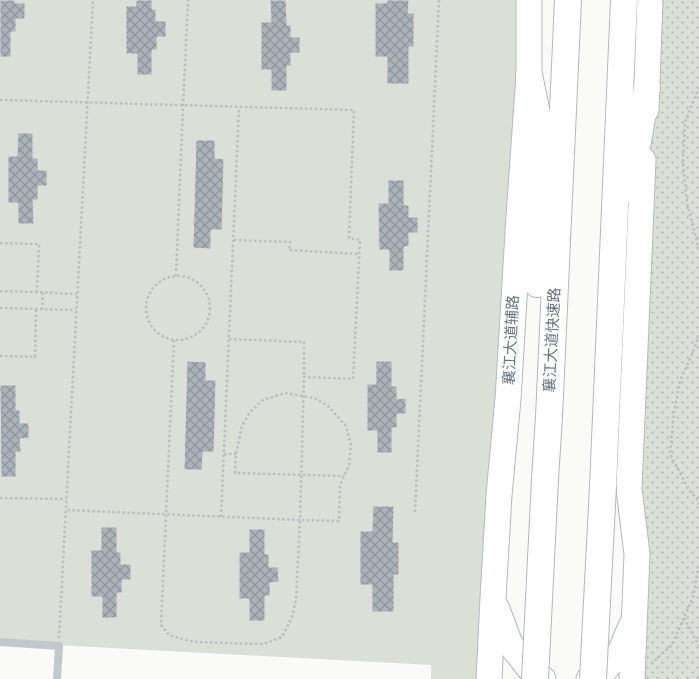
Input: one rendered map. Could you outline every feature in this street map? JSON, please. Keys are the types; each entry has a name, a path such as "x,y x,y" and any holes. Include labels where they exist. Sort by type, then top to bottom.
{"highway":[{"name":"襄江大道快速路","path":"536,676 568,0"},
{"path":"591,679 607,396 624,0"},
{"path":"529,76 540,128 536,372 549,417"},
{"path":"607,396 623,316 630,190 647,88"}],"main road":[{"name":"襄江大道辅路","path":"490,679 499,495 508,399 518,216 529,76 530,0"},
{"path":"640,673 635,616 637,554 629,489 650,0"},
{"path":"493,598 510,644 536,676"},
{"path":"591,679 604,671 620,652 635,616"}],"lane":[{"path":"0,642 59,646 57,679"}],"path":[{"path":"59,646 93,0"},
{"path":"176,276 188,0"},
{"path":"415,512 438,0"},
{"path":"699,87 685,122 684,163 687,203 699,250"},
{"path":"0,100 354,110 349,238 360,240 354,379 304,377"},
{"path":"221,516 239,107"},
{"path":"233,240 290,242 289,250 359,254"},
{"path":"0,243 39,244 37,292"},
{"path":"186,277 196,281 204,289 209,298 210,309 208,319 202,329 194,336 174,340 155,330 147,312 147,302 157,284 166,278 186,277"},
{"path":"0,291 77,294"},
{"path":"42,310 43,292"},
{"path":"0,308 76,310"},
{"path":"0,356 35,357 36,309"},
{"path":"699,335 680,381 674,413 670,454 689,490 699,499 699,506"},
{"path":"174,340 161,625 169,635 194,642 264,644 282,637 292,618 296,600 302,474 304,342 229,339"},
{"path":"66,510 339,521 340,485 350,465 351,445 346,426 328,405 314,398 285,393 263,400 250,412 242,426 236,454 235,473 344,476"},
{"path":"224,454 236,454"},
{"path":"0,498 66,499"},
{"path":"640,673 672,645 693,597 699,565"},
{"path":"684,618 699,646"}],"shaded area":[{"path":"0,0 529,0 489,679 431,679 431,665 0,642"},
{"path":"650,0 699,0 699,679 632,679"}],"building":[{"path":"0,0 15,0 15,3 25,3 25,19 16,19 16,32 11,32 11,57 0,57"},
{"path":"136,0 152,0 152,9 156,9 156,21 166,21 166,37 157,37 157,50 152,50 152,75 137,75 137,54 126,54 126,6 136,6"},
{"path":"270,0 286,0 287,25 291,25 291,37 300,37 300,53 291,53 291,66 287,66 287,91 271,91 271,70 261,70 261,22 271,22"},
{"path":"387,0 409,0 408,13 414,13 414,47 409,47 409,84 387,84 387,57 375,57 375,3 387,3"},
{"path":"18,133 33,133 33,158 38,158 38,170 47,170 47,186 38,186 38,200 33,200 34,224 18,224 18,203 8,203 8,156 17,156"},
{"path":"196,140 215,140 215,158 224,159 222,230 211,230 211,249 193,248"},
{"path":"388,180 404,180 404,205 409,205 409,217 418,217 418,233 409,233 409,246 404,247 404,271 389,271 389,250 379,250 378,203 388,203"},
{"path":"187,361 206,362 206,380 216,380 214,452 203,452 202,470 184,470"},
{"path":"376,361 392,361 392,386 397,386 397,399 406,398 406,414 397,414 397,428 392,428 392,453 377,453 377,431 367,431 367,384 376,384"},
{"path":"0,385 16,385 16,410 20,410 20,423 29,423 29,438 20,439 21,452 16,452 16,477 1,477"},
{"path":"373,506 394,506 393,542 399,542 399,575 394,575 394,612 372,612 372,585 360,585 360,531 372,531"},
{"path":"101,527 117,527 117,552 121,552 121,564 131,564 131,580 122,580 122,593 117,593 117,618 102,618 102,597 91,597 91,550 101,550"},
{"path":"249,529 265,529 265,554 269,554 269,567 278,567 279,582 270,583 270,596 265,596 265,621 249,621 249,599 239,599 239,552 249,552"}]}
